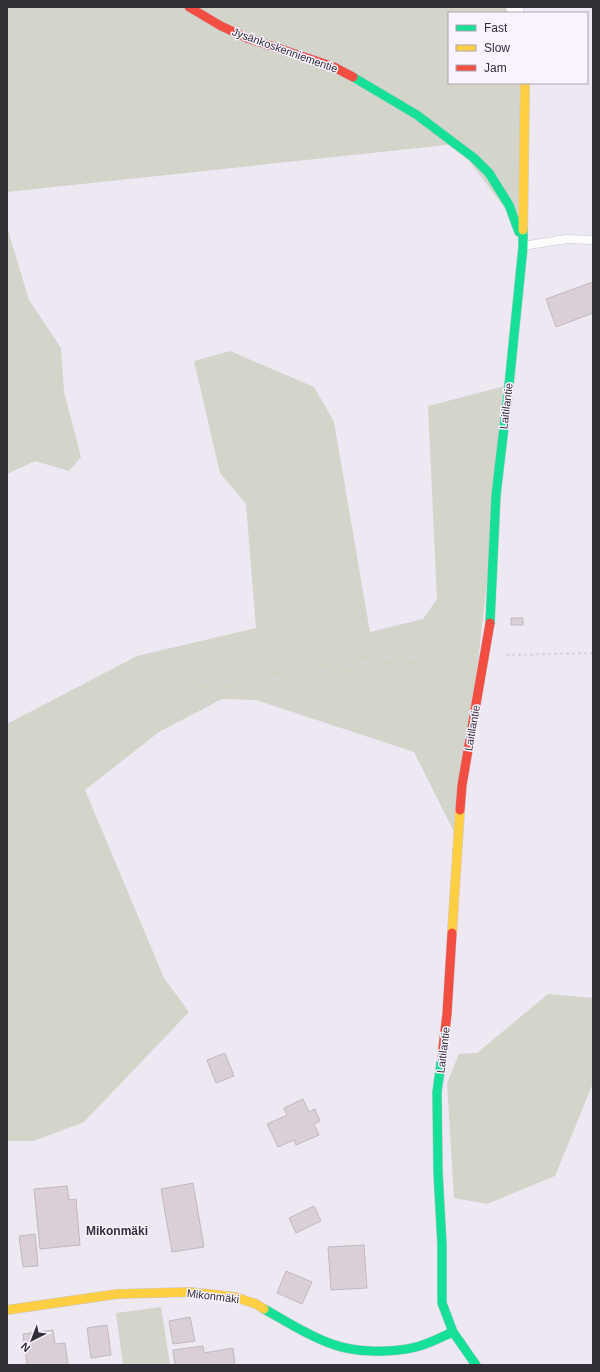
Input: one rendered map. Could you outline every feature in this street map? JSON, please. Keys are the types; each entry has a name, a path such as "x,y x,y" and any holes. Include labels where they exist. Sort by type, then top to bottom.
{"street":[{"name":"Jysänkoskenniementie","path":"189,7 221,26 247,38 334,67 388,96 427,122 474,158 489,173 509,205 517,224 523,247"},
{"name":"Laitilantie","path":"476,1365 453,1332 442,1303 442,1245 438,1172 437,1092 447,1014 462,785 490,622 496,494 523,247 525,84"},
{"name":"Mikonmäki","path":"7,1310 118,1294 190,1292 235,1297 256,1304 310,1335 333,1345 356,1350 386,1351 417,1347 453,1332"}],"lane":[{"path":"523,247 566,239 593,240"}],"path":[{"path":"7,779 69,753 198,682 289,678 388,657 593,653"}],"shaded area":[{"path":"7,7 514,7 516,12 448,12 448,84 525,84 517,224 456,144 7,192"},
{"path":"7,227 29,300 61,348 64,392 81,457 69,471 35,461 7,474"},
{"path":"230,351 314,387 334,422 370,632 423,619 437,599 428,406 509,385 458,840 414,752 256,700 222,699 159,732 85,790 164,978 189,1012 84,1122 34,1141 7,1141 7,724 137,656 256,628 246,504 220,473 194,361"},
{"path":"548,994 593,998 593,1083 555,1176 487,1204 454,1198 447,1083 459,1054 477,1053"},
{"path":"161,1307 170,1365 123,1365 116,1313"}],"building":[{"path":"593,282 593,313 556,327 546,299"},
{"path":"511,618 523,618 523,625 511,625"},
{"path":"225,1053 234,1076 216,1083 207,1060"},
{"path":"303,1099 309,1112 315,1109 320,1121 314,1124 319,1135 296,1145 294,1140 278,1147 267,1124 287,1115 284,1108"},
{"path":"193,1183 204,1247 172,1252 161,1189"},
{"path":"67,1186 69,1200 76,1199 80,1245 40,1249 34,1189"},
{"path":"314,1206 321,1221 296,1233 289,1218"},
{"path":"35,1234 38,1266 23,1267 19,1236"},
{"path":"364,1245 367,1288 331,1290 328,1247"},
{"path":"286,1271 312,1282 302,1304 277,1293"},
{"path":"190,1317 195,1341 173,1344 169,1321"},
{"path":"107,1325 111,1355 91,1358 87,1328"},
{"path":"53,1330 55,1344 65,1343 68,1365 27,1365 23,1334"},
{"path":"203,1346 204,1353 233,1348 235,1365 175,1365 173,1350"}],"traffic: fast":[{"path":"353,77 417,115 474,158 489,173 509,205 519,232"},
{"path":"490,623 496,495 509,385 523,247 523,230"},
{"path":"442,1056 437,1092 438,1172 442,1245 442,1303 453,1332 476,1365"},
{"path":"264,1309 323,1341 352,1349 374,1351 406,1349 426,1344 453,1332"}],"traffic: slow":[{"path":"523,230 525,84"},
{"path":"452,933 460,810"},
{"path":"7,1310 117,1294 190,1292 235,1297 256,1304 264,1309"}],"traffic: jam":[{"path":"189,7 221,26 247,38 334,67 353,77"},
{"path":"460,810 462,785 490,623"},
{"path":"442,1056 447,1014 452,933"}],"district":[{"name":"Mikonmäki","path":"117,1231"}]}
